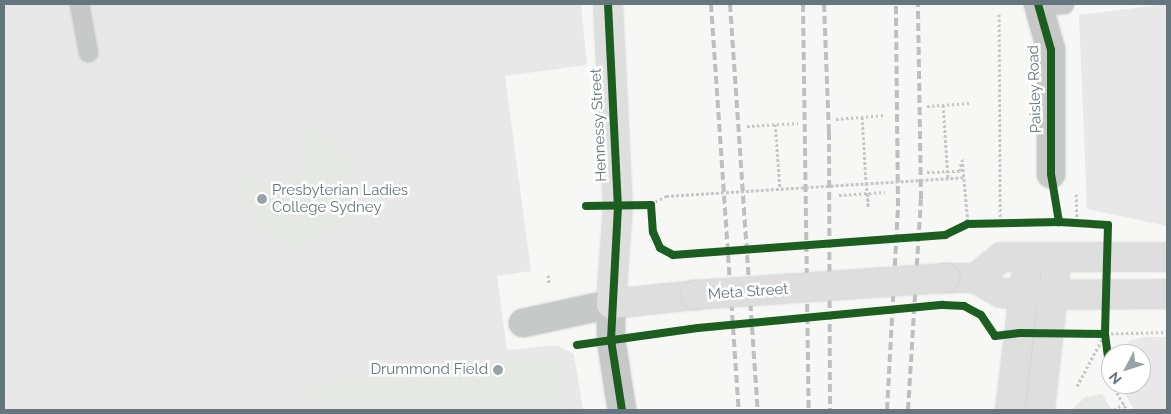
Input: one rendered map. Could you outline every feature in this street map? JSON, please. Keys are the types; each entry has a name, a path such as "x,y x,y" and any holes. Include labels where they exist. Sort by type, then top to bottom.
{"street":[{"name":"Hennessy Street","path":"608,4 618,206 611,304"},
{"name":"Paisley Road","path":"1047,5 1051,50 1051,174"},
{"path":"1010,410 1028,257"},
{"path":"1040,410 1055,294 1055,257"},
{"path":"1167,257 1002,258 975,278 1000,293 1025,295 1167,294"},
{"name":"Meta Street","path":"523,323 611,304 695,295 945,278 975,278"},
{"path":"611,304 611,340 622,410"}],"lane":[{"path":"79,4 88,52"}],"path":[{"path":"999,14 1000,224"},
{"path":"927,106 969,103"},
{"path":"943,105 948,178"},
{"path":"836,119 885,115"},
{"path":"862,117 868,207 868,193"},
{"path":"747,126 798,123"},
{"path":"775,124 780,189"},
{"path":"660,248 673,255 692,255 945,235 968,224 962,159 960,171 928,172"},
{"path":"1051,174 1059,222"},
{"path":"651,204 666,196 965,177"},
{"path":"839,194 885,192"},
{"path":"1086,334 1167,332"},
{"path":"1105,334 1106,344"},
{"path":"1075,389 1105,334"},
{"path":"1118,394 1127,410"},
{"path":"1114,410 1124,404"}],"shaded area":[{"name":"Presbyterian Ladies College Sydney","path":"4,4 581,4 587,65 505,76 531,271 497,276 507,350 557,345 574,354 583,410 4,410"},
{"path":"1167,4 1167,226 1087,209 1079,15"},
{"path":"301,124 322,133 345,152 356,184 353,208 341,230 327,227 300,251 268,238 249,215 237,174 243,169 269,187 285,186 302,170 306,147"},
{"path":"1145,337 1167,337 1167,410 1134,410 1125,394 1151,394 1151,344 1127,344 1131,340"},
{"name":"Drummond Field","path":"560,355 567,410 311,410 308,385"},
{"path":"1102,394 1112,410 1072,410 1085,397"}],"railway":[{"path":"711,4 739,410"},
{"path":"730,4 758,410"},
{"path":"803,4 809,410"},
{"path":"824,4 829,132 830,410"},
{"path":"887,410 898,206 896,4"},
{"path":"908,410 921,199 918,4"}],"cycle path":[{"path":"608,4 618,206 611,340 622,410"},
{"path":"1038,4 1051,50 1051,174 1059,222"},
{"path":"586,206 651,205 653,232 660,248 673,255 945,235 968,224 1059,222 1108,225 1106,344"},
{"path":"577,345 698,328 943,305 964,306 981,315 995,336 1020,333 1105,334"}],"place":[{"name":"Presbyterian Ladies College Sydney","path":"262,199"},
{"name":"Drummond Field","path":"498,370"}]}
